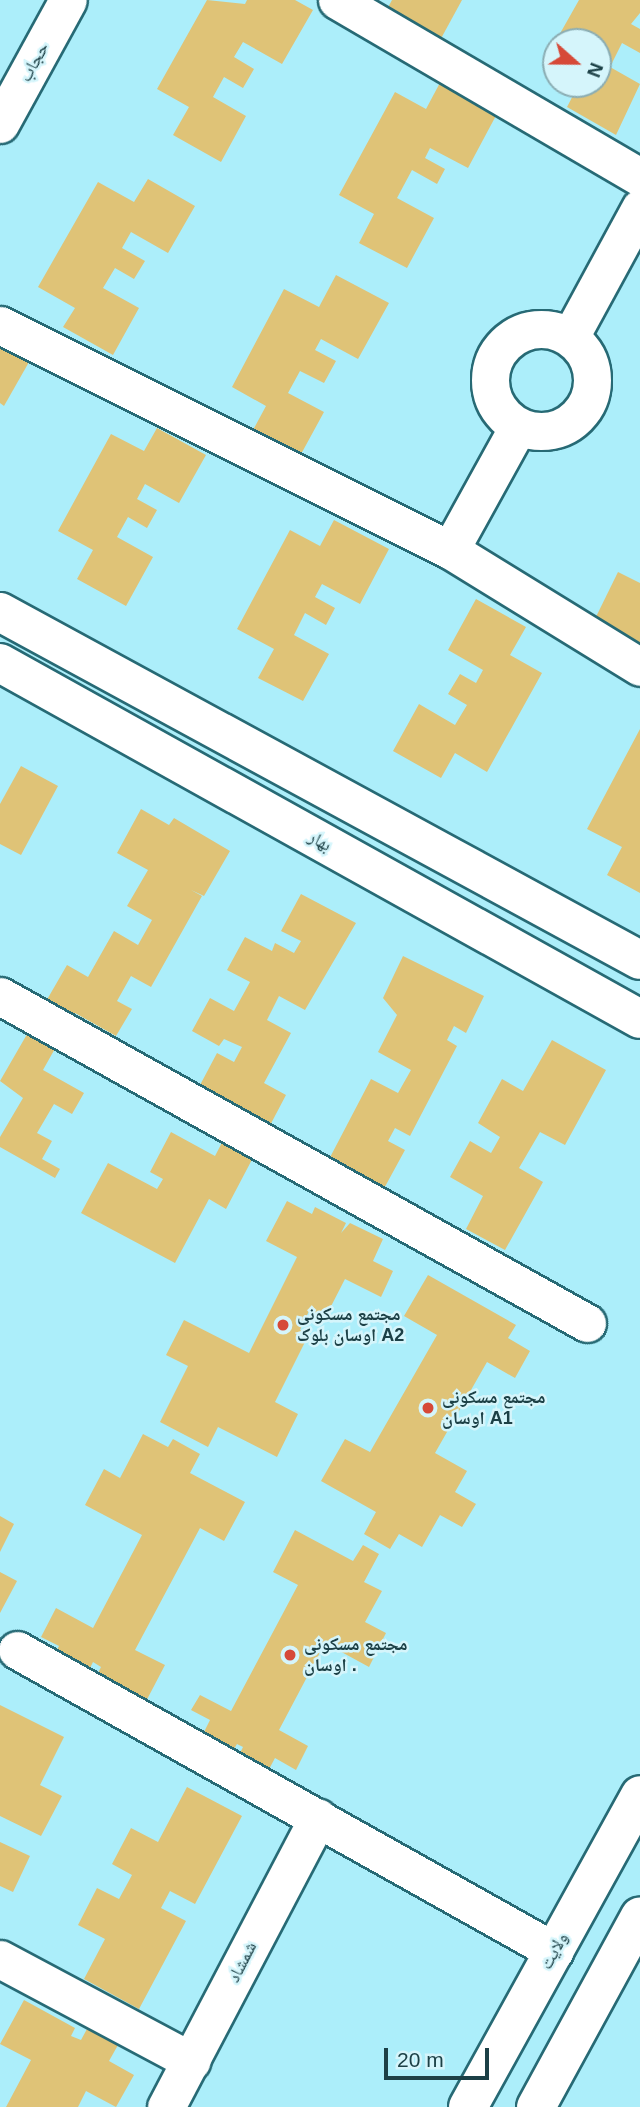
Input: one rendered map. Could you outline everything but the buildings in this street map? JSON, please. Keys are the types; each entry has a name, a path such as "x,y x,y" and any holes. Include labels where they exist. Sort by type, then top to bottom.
{"street":[{"name":"حجاب","path":"0,124 68,0"},
{"path":"337,0 640,177"},
{"path":"570,337 640,208"},
{"path":"0,326 450,550 640,667"},
{"path":"535,328 570,337 588,356 594,382 587,407 568,425 543,432 518,427 493,400 489,381 502,346 535,328"},
{"path":"450,550 518,427"},
{"path":"0,612 640,960"},
{"name":"بهار","path":"0,663 640,1019"},
{"path":"0,996 587,1323"},
{"path":"18,1650 554,1951"},
{"name":"ولایت","path":"468,2107 640,1795"},
{"name":"شمشاد","path":"166,2107 317,1818"},
{"path":"536,2107 640,1916"},
{"path":"0,1959 191,2062"}],"place":[{"name":"مجتمع مسکونی اوسان بلوک A2","path":"283,1325"},
{"name":"مجتمع مسکونی اوسان A1","path":"428,1408"},
{"name":"مجتمع مسکونی اوسان .","path":"290,1655"}]}
